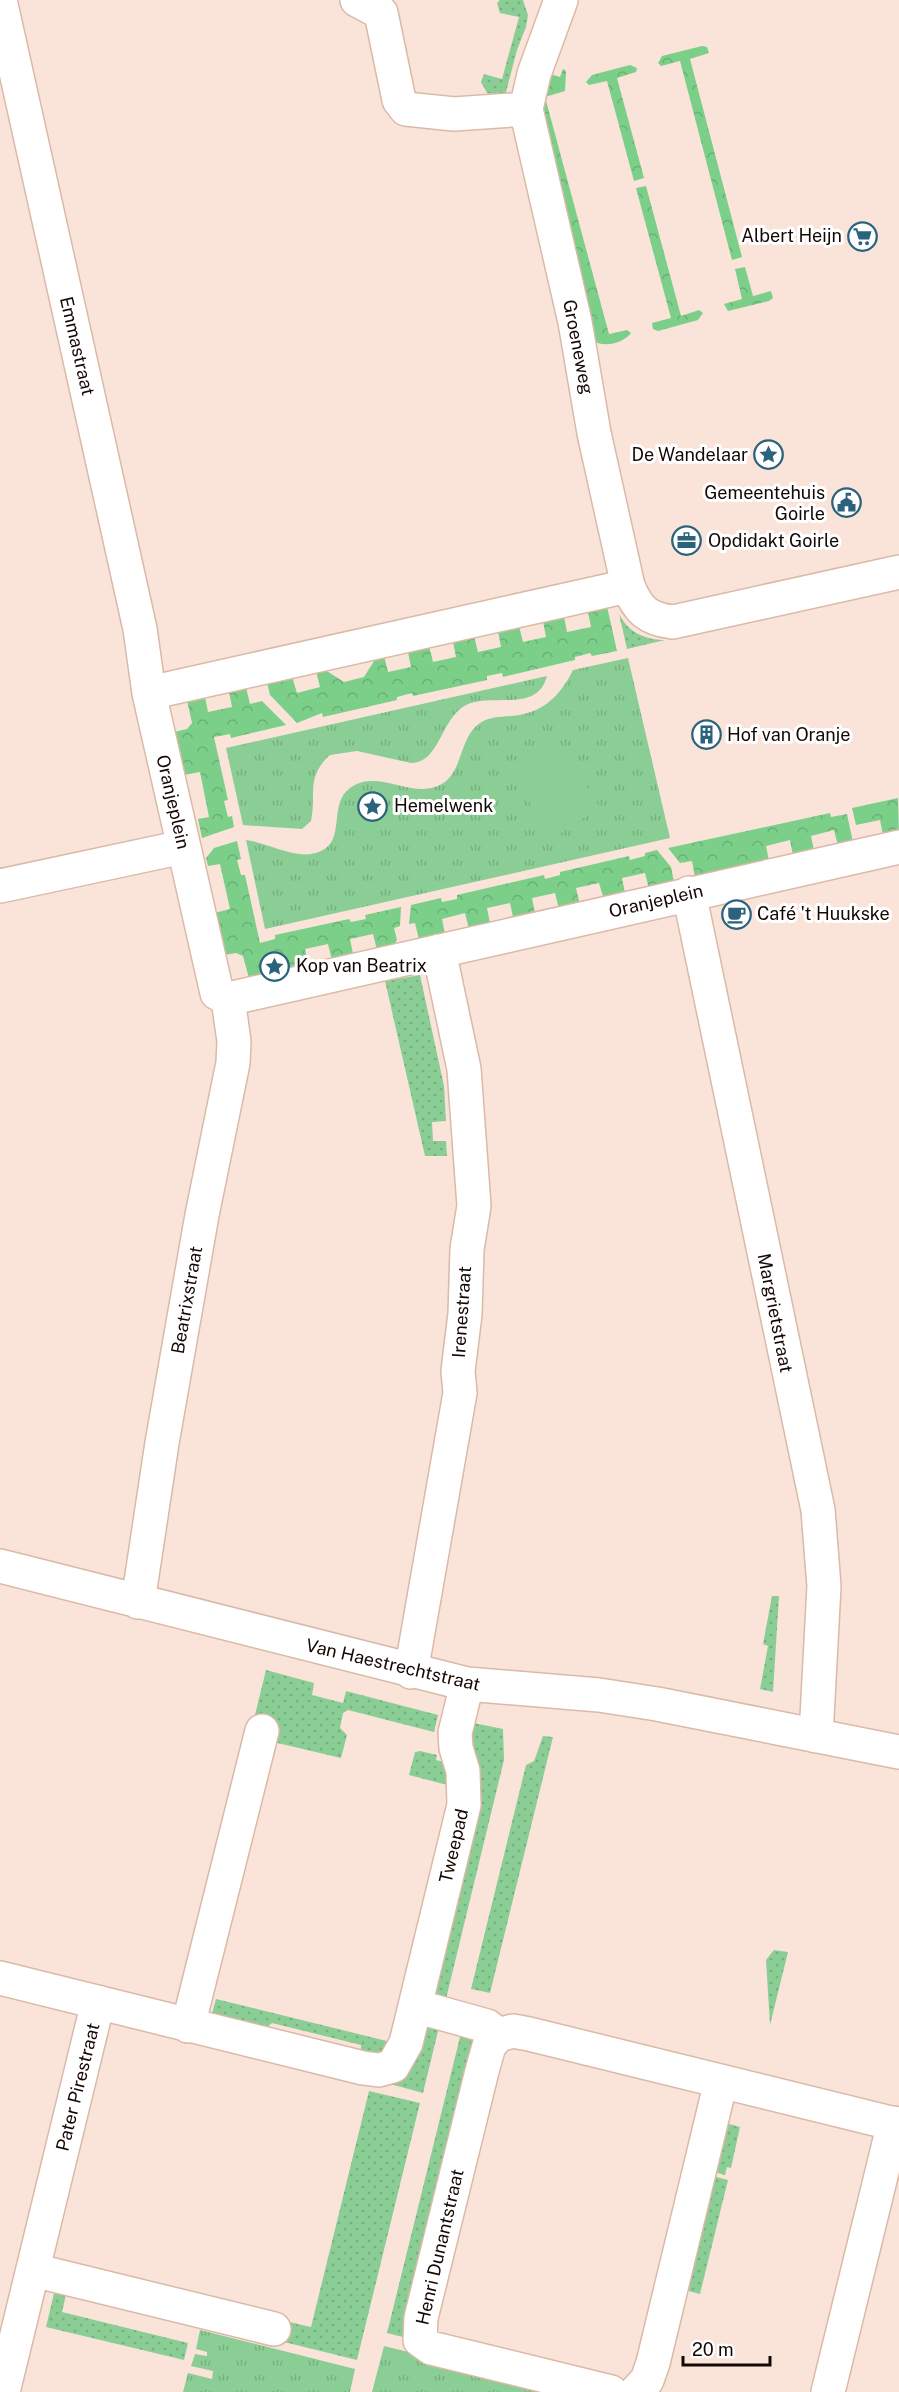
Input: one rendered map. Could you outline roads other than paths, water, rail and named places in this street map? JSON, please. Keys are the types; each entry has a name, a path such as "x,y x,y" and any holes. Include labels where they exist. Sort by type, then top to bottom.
{"street":[{"name":"Emmastraat","path":"0,0 140,629 149,693"},
{"path":"357,0 381,13 399,100 406,109 454,114 526,108"},
{"name":"Groeneweg","path":"561,0 534,74 526,108 575,322 594,434 628,586"},
{"path":"149,693 628,586 636,605 645,615 657,620 673,621 899,572"},
{"name":"Oranjeplein","path":"149,693 217,993 228,999 899,847"},
{"path":"0,886 183,847"},
{"name":"Margrietstraat","path":"689,893 818,1510 824,1586 816,1736"},
{"name":"Irenestraat","path":"411,1672 460,1393 458,1364 465,1314 467,1249 474,1206 464,1069 439,951"},
{"name":"Beatrixstraat","path":"138,1602 202,1215 233,1063 234,1041 228,999"},
{"name":"Van Haestrechtstraat","path":"0,1566 411,1672 466,1684 599,1695 899,1752"},
{"name":"Tweepad","path":"98,2002 188,2026 379,2070 393,2066 402,2053 415,2006 464,1805 463,1771 456,1748 455,1733 466,1684"},
{"path":"188,2026 262,1731"},
{"name":"Pater Pirestraat","path":"0,1978 98,2002 3,2392"},
{"path":"415,2006 487,2026 498,2035 513,2031 529,2034 896,2124 828,2392"},
{"name":"Henri Dunantstraat","path":"498,2035 489,2046 482,2071 421,2318 420,2340 431,2348 611,2392"},
{"path":"636,2392 647,2380 653,2363 721,2081"},
{"path":"33,2270 274,2329"}],"place":[{"name":"Albert Heijn","path":"863,236"},
{"name":"De Wandelaar","path":"769,455"},
{"name":"Gemeentehuis Goirle","path":"846,503"},
{"name":"Opdidakt Goirle","path":"687,541"},
{"name":"Hof van Oranje","path":"706,735"},
{"name":"Hemelwenk","path":"373,806"},
{"name":"Café 't Huukske","path":"736,914"},
{"name":"Kop van Beatrix","path":"275,966"}]}
